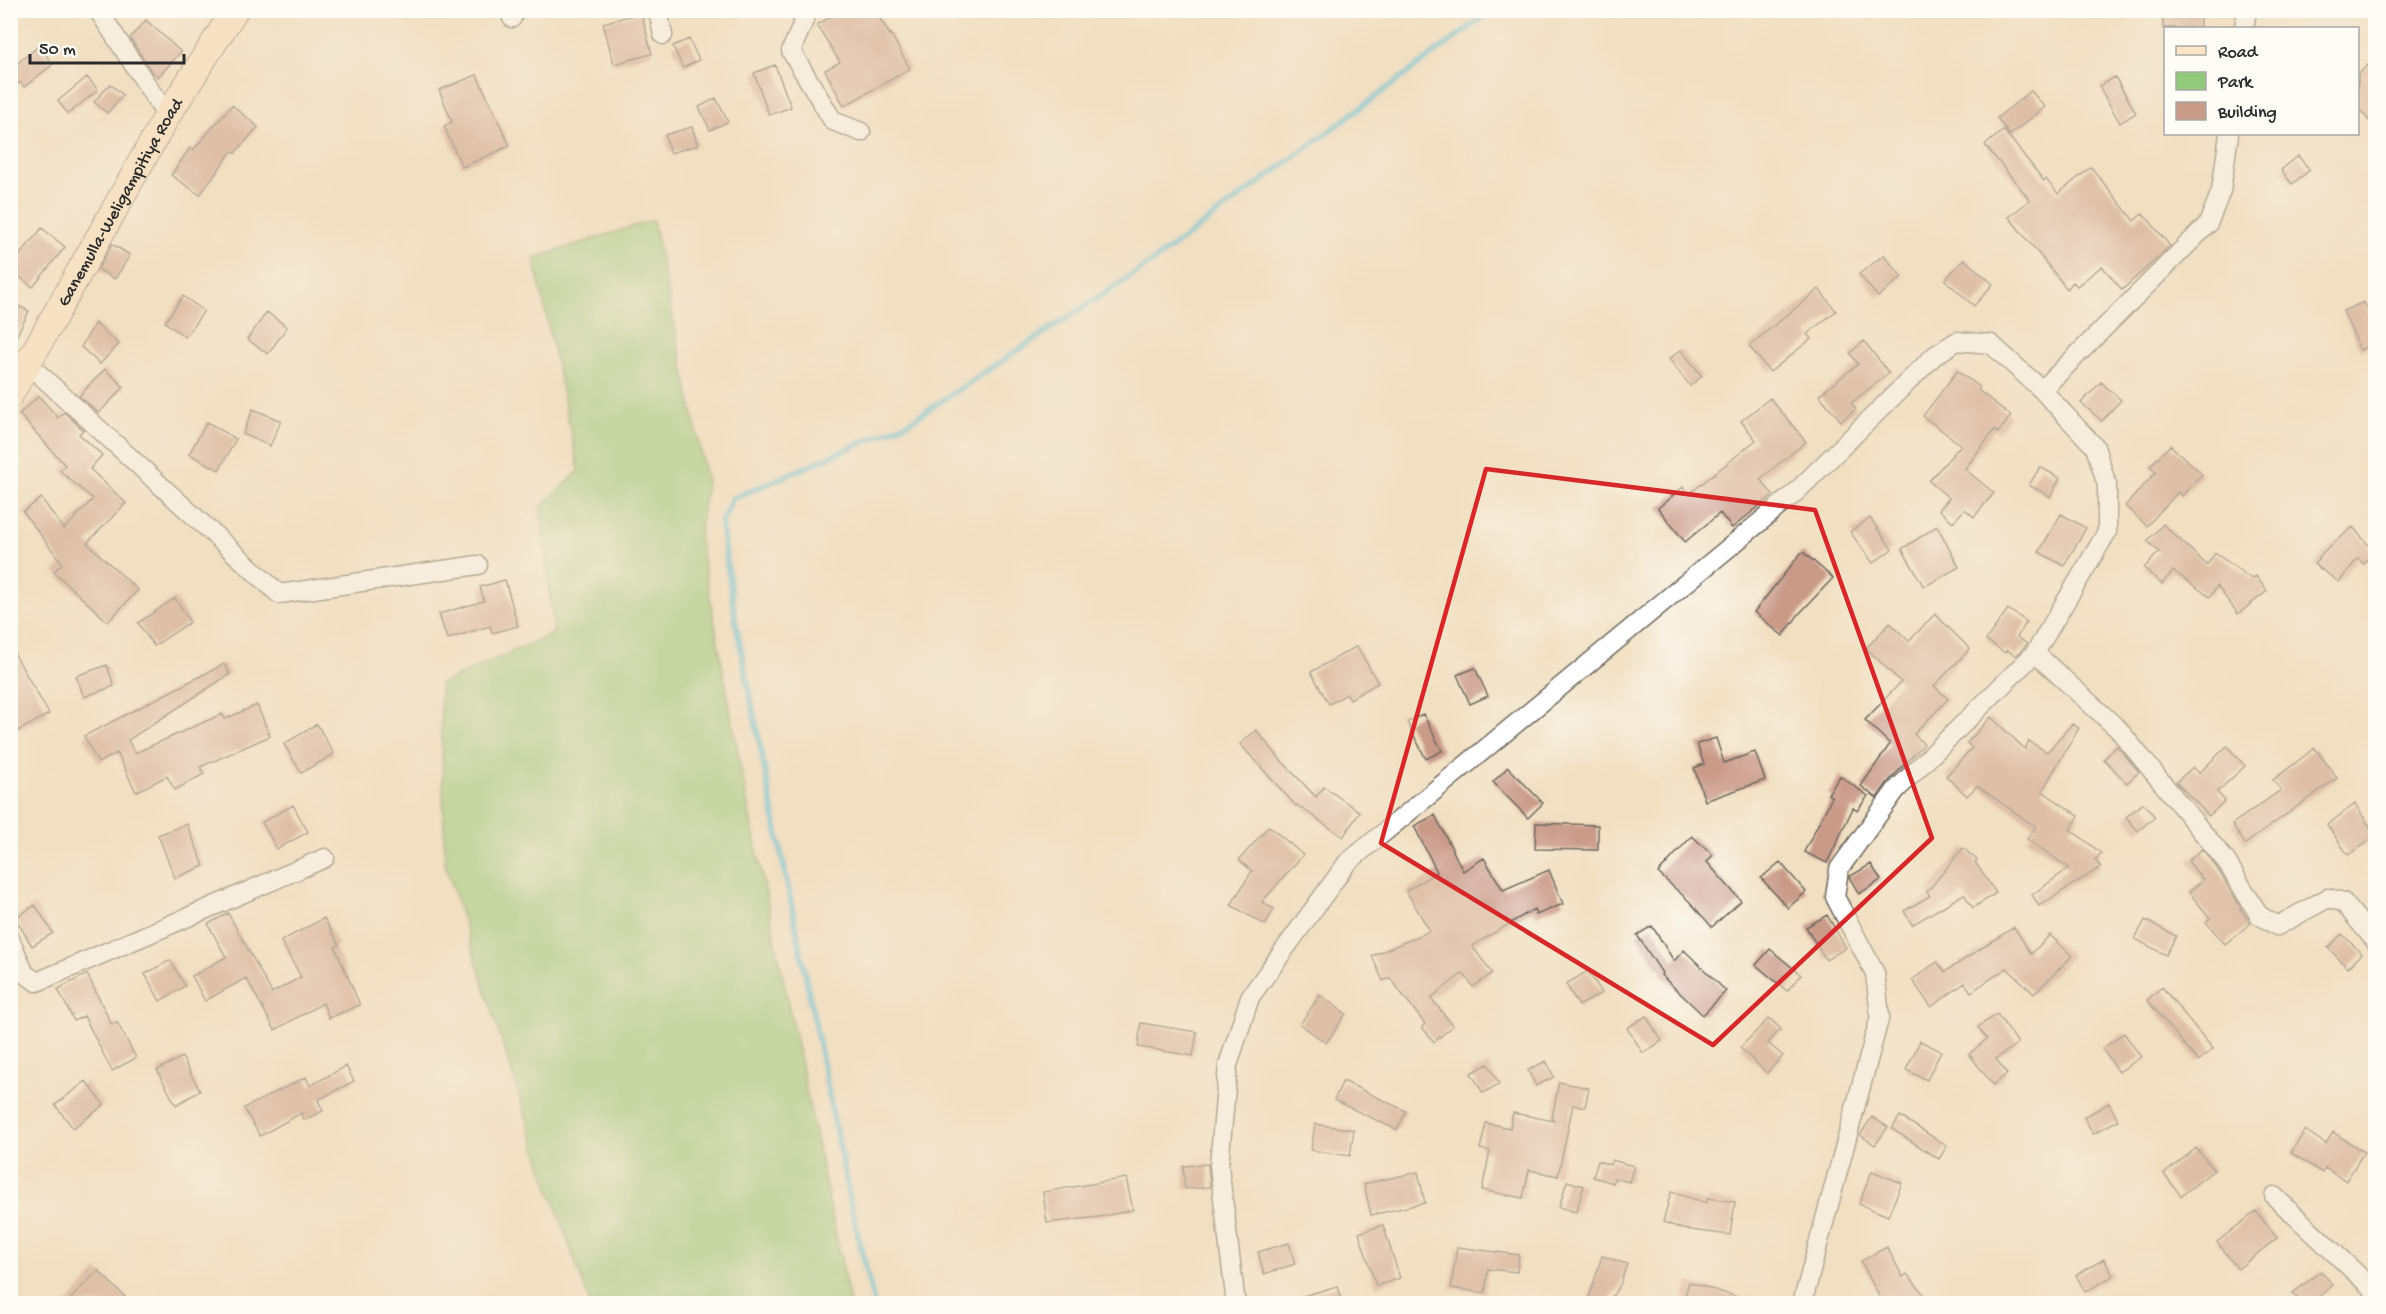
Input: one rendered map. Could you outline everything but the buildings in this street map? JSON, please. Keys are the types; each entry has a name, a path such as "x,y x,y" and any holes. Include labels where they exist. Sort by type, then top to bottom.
{"street":[{"path":"98,10 167,116"},
{"name":"Ganemulla-Weligampitiya Road","path":"10,395 167,116 235,10"},
{"path":"658,10 663,35"},
{"path":"802,10 806,18 791,51 833,121 861,132"},
{"path":"2244,27 2247,10"},
{"path":"2042,390 2208,224 2221,191 2229,135"},
{"path":"1236,1304 1219,1166 1228,1065 1250,997 1347,863 1795,493 1934,356 1957,341 1991,344 2042,390 2096,447 2107,485 2107,532 2035,653 1896,790 1839,869 1835,897 1875,973 1880,1016 1802,1304"},
{"path":"27,363 279,594 478,565"},
{"path":"2035,653 2118,729 2226,861 2259,915 2277,926 2328,898 2343,902 2376,942"},
{"path":"10,939 25,974 37,982 325,858"},
{"path":"2274,1196 2376,1292"}],"highlighted area":[{"path":"1486,469 1815,510 1932,838 1713,1045 1381,843"}],"green space":[{"path":"653,220 707,482 699,537 746,797 850,1303 590,1303 548,1185 445,864 440,684 554,633 540,508 579,471 534,258"}],"waterway":[{"path":"874,1304 850,1201 736,624 721,523 732,499 908,423 1152,262 1493,10"}]}
